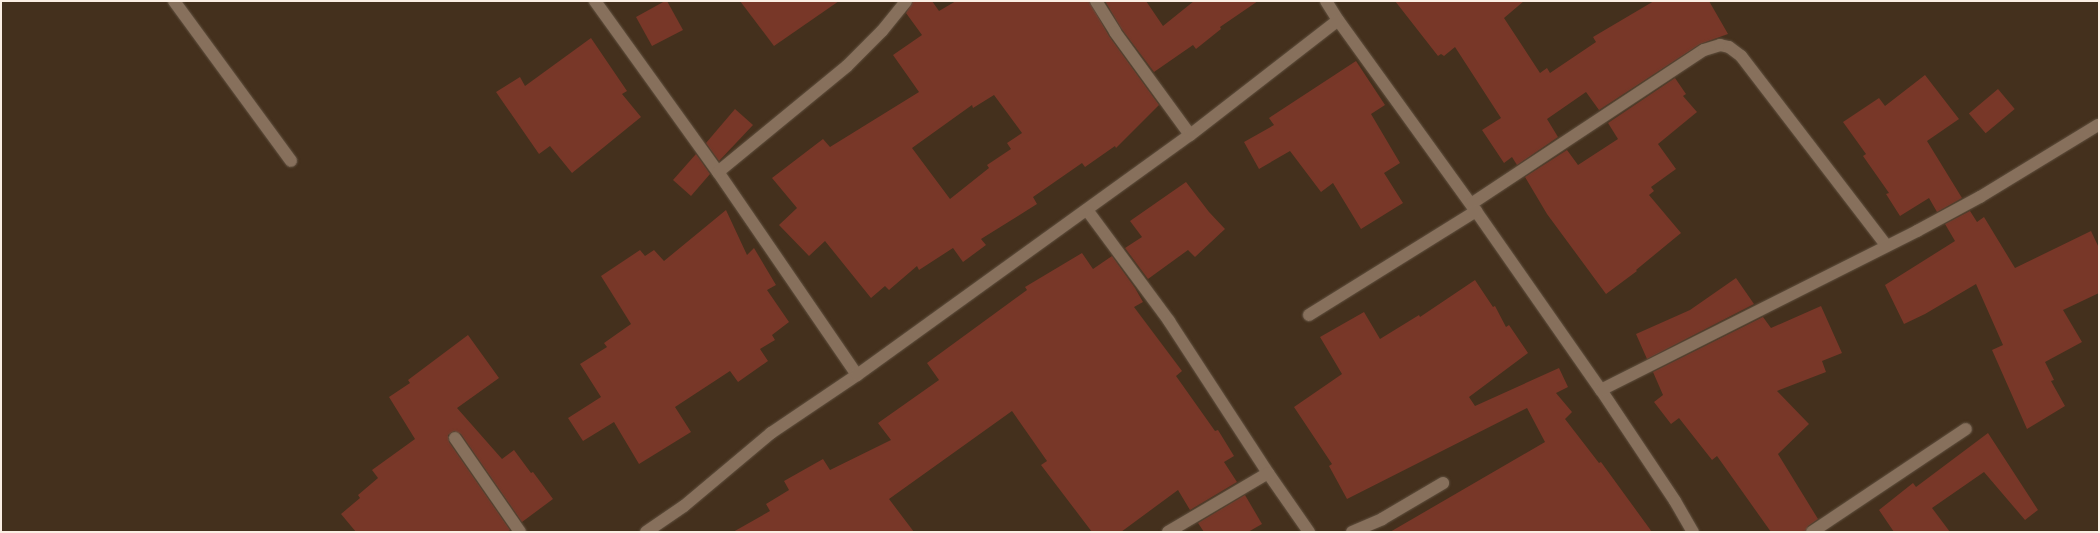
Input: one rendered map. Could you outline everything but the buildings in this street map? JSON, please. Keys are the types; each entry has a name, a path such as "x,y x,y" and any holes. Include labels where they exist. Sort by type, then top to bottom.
{"street":[{"path":"174,1 291,161"},
{"path":"595,1 718,172 857,375"},
{"path":"718,172 847,66 882,31 906,1"},
{"path":"1096,1 1115,32 1190,135"},
{"path":"1326,1 1601,390 1675,501 1693,532"},
{"path":"646,532 660,528 771,433 857,375 1190,135 1338,20"},
{"path":"1310,315 1473,207 1704,50 1720,45 1730,47 1741,56 1886,246"},
{"path":"1601,390 1678,353 1980,198 2098,125"},
{"path":"1087,210 1169,321 1268,473 1309,532"},
{"path":"1812,532 1966,429"},
{"path":"455,438 520,532"},
{"path":"1168,532 1268,473"},
{"path":"1352,532 1382,519 1443,483"}]}
